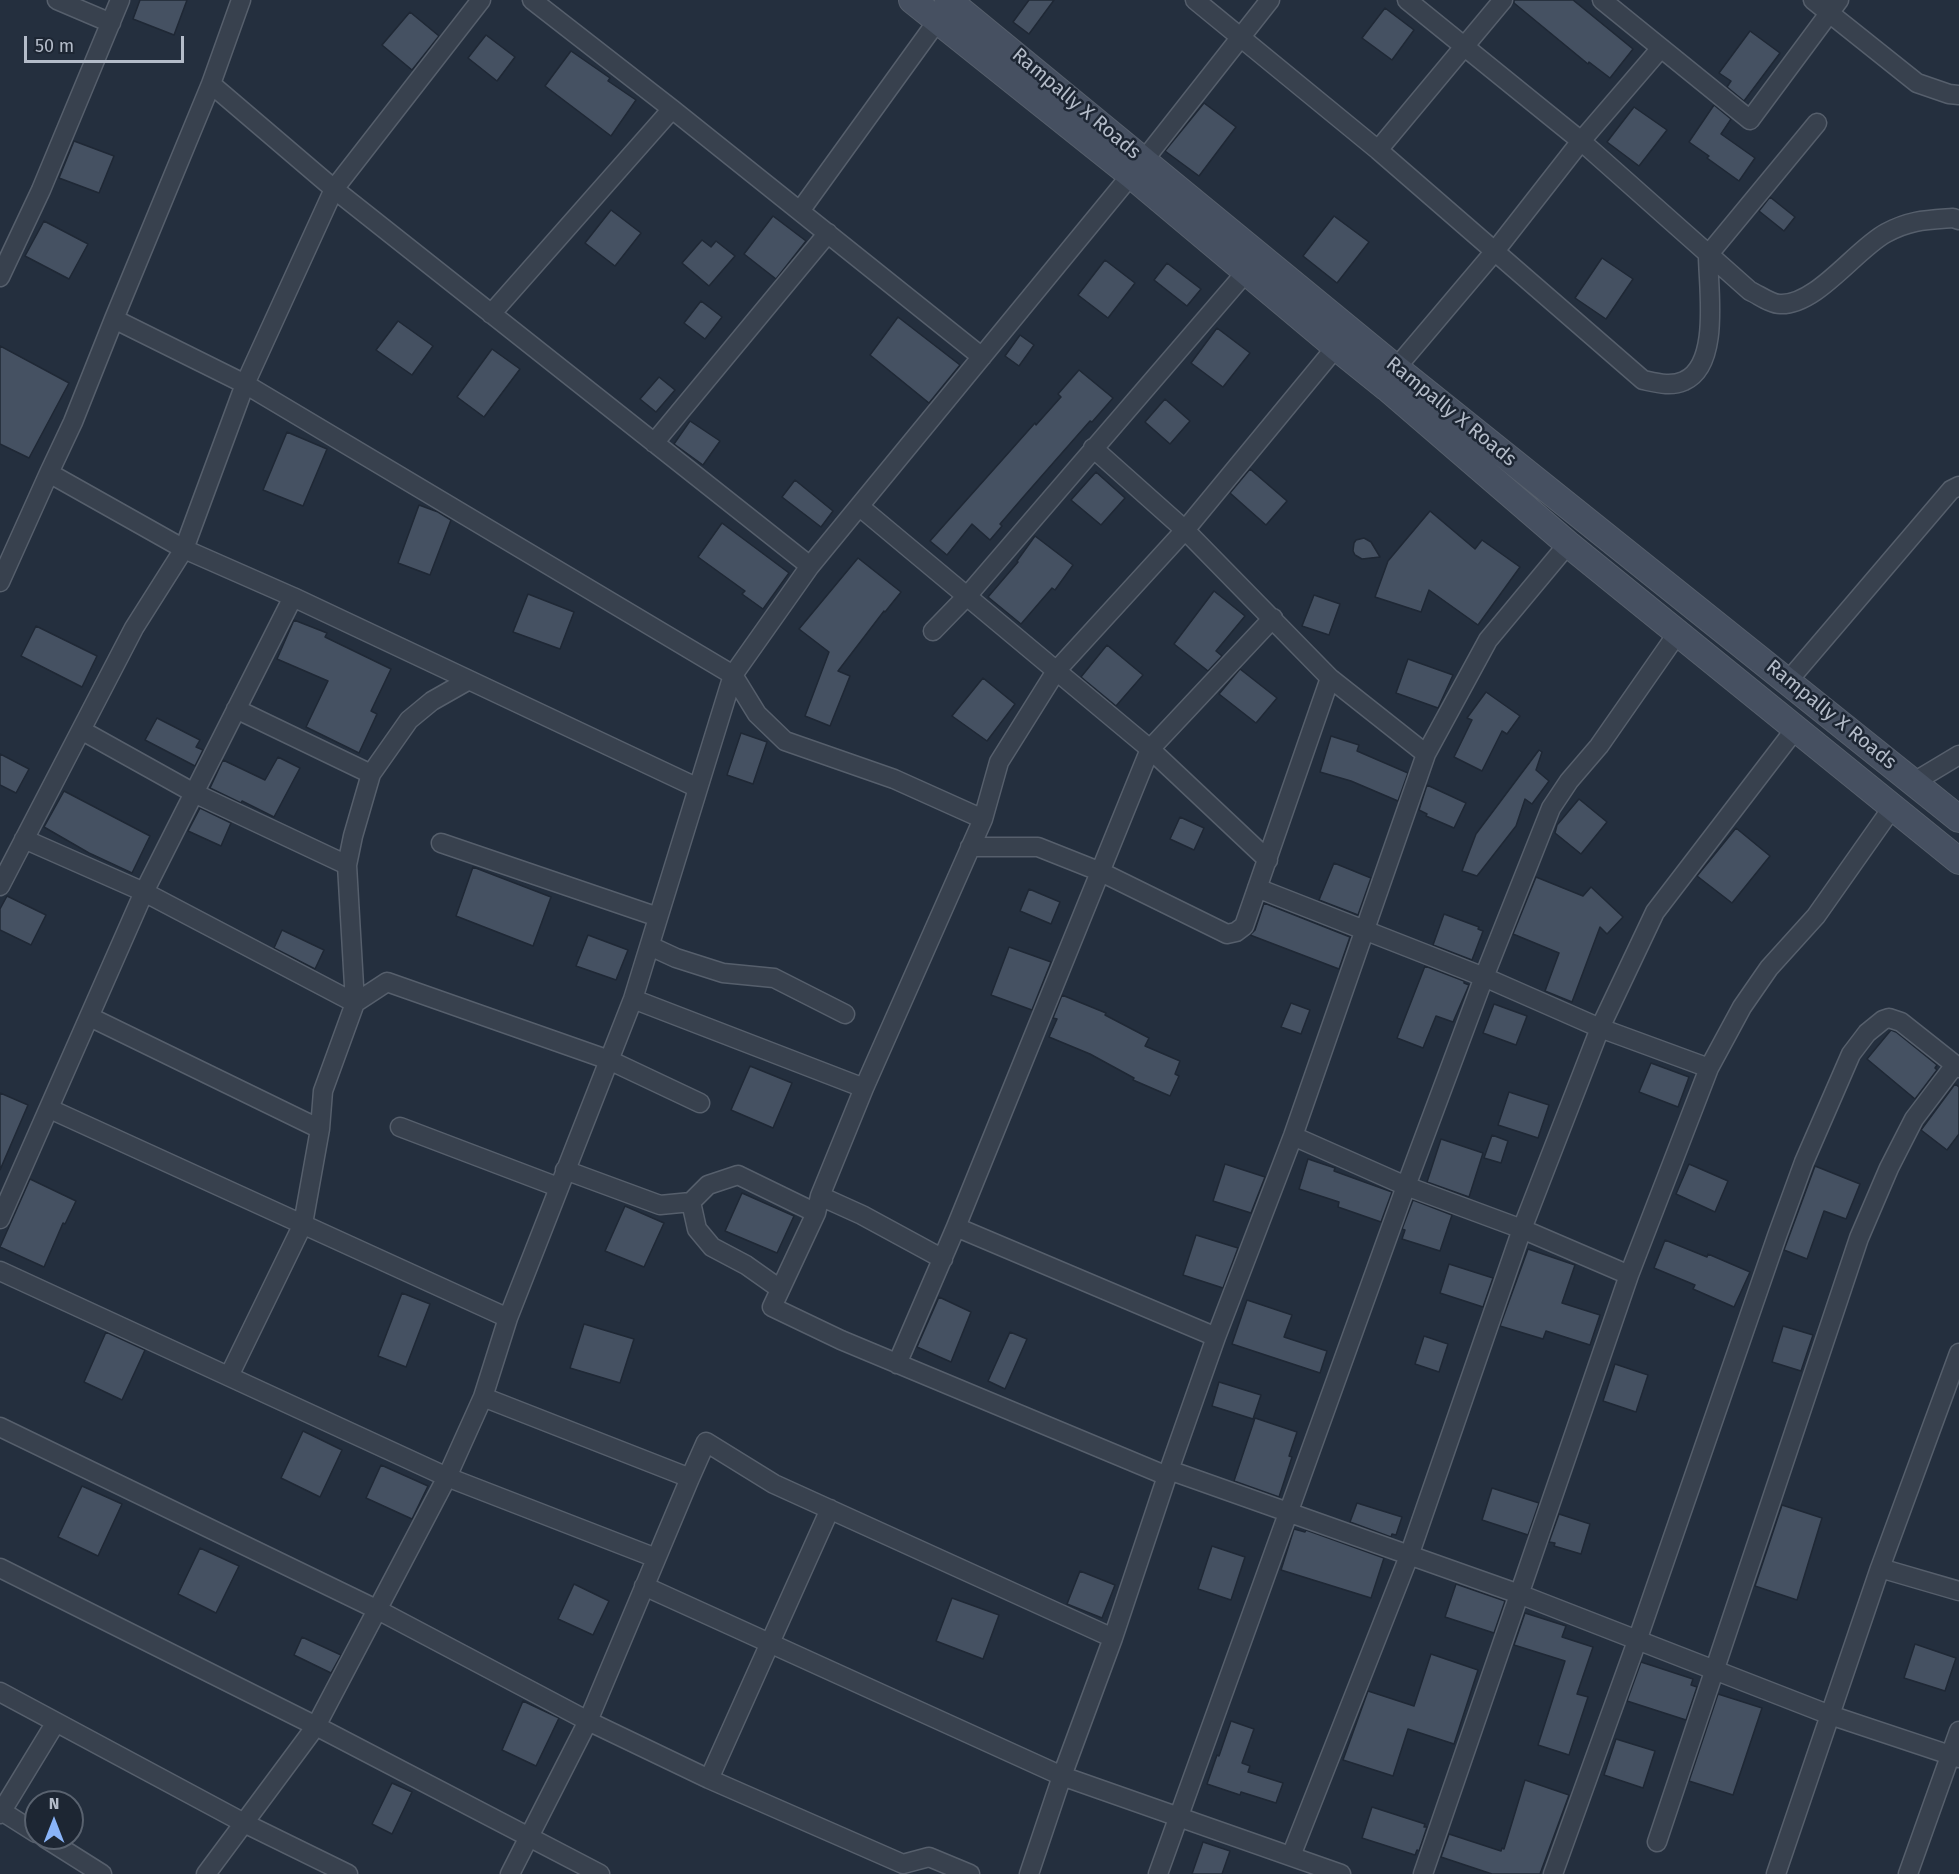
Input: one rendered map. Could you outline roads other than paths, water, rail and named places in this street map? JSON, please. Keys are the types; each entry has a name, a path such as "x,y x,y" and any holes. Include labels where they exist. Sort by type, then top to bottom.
{"main road":[{"path":"912,0 943,10 1138,168 1246,272 1387,388 1568,544 1959,861"},
{"name":"Rampally X Roads","path":"1138,168 1396,368 1959,819"},
{"path":"1731,676 1754,653"}],"street":[{"path":"57,0 111,23"},
{"path":"0,277 42,190 120,0"},
{"path":"0,582 73,422 211,84 241,0"},
{"path":"0,886 134,628 184,549 245,384 334,189 481,0"},
{"path":"532,0 982,357"},
{"path":"1195,0 1378,150 1643,380 1669,384 1686,381 1699,368 1710,338 1708,255 1817,123"},
{"path":"206,1874 316,1726 447,1477 483,1397 508,1318 633,999 733,675 810,566 1138,168 1269,0"},
{"path":"1407,0 1581,141 1750,291 1779,304 1802,300 1837,274 1883,234 1909,222 1953,218 1959,220"},
{"path":"1378,150 1503,0"},
{"path":"1602,0 1750,120 1834,6"},
{"path":"1813,0 1834,6 1917,83 1959,95"},
{"path":"800,211 943,10"},
{"path":"1396,368 1495,251 1581,141 1661,48"},
{"path":"211,84 334,189 810,566"},
{"path":"491,314 672,109"},
{"path":"654,443 828,233"},
{"path":"933,631 968,595 1246,272"},
{"path":"114,319 245,384 733,675 757,714 784,741 894,778 983,819"},
{"path":"1336,347 1185,530 1056,671 999,762 983,819 864,1088 818,1204 772,1307 897,1364 1168,1473 1519,1594 1830,1715 1955,1757"},
{"path":"1093,448 1185,530 1330,678 1426,754"},
{"path":"49,473 184,549 293,597 698,788"},
{"path":"1788,681 1951,490 1959,486"},
{"path":"860,507 968,595 1150,750 1268,860"},
{"path":"1029,1874 1216,1337 1293,1136 1426,754 1488,640 1568,544"},
{"path":"0,1219 144,892 293,597"},
{"path":"897,1364 956,1227 1150,750 1273,618"},
{"path":"1158,1874 1406,1186 1484,977 1551,808 1569,781 1599,746 1677,634"},
{"path":"970,846 1038,846 1101,872 1227,934 1236,932 1244,926 1330,678"},
{"path":"229,1377 303,1224 320,1129 323,1091 355,1003 347,865 371,774 409,720 432,701 469,680"},
{"path":"237,709 371,774"},
{"path":"1291,1856 1409,1556 1522,1229 1600,1028 1655,912 1796,728"},
{"path":"81,730 194,793 347,865"},
{"path":"1914,782 1959,755"},
{"path":"1423,1874 1629,1275 1709,1068 1742,1007 1763,978 1816,916 1892,808"},
{"path":"24,839 144,892 355,1003"},
{"path":"441,843 658,917"},
{"path":"1257,888 1484,977 1600,1028 1709,1068"},
{"path":"650,946 676,958 723,973 774,978 845,1014"},
{"path":"355,1003 387,982 609,1060 700,1103"},
{"path":"633,999 864,1088"},
{"path":"90,1017 320,1129"},
{"path":"1553,1874 1804,1162 1851,1054 1872,1028 1883,1020 1897,1019 1957,1067 1914,1119 1889,1168 1859,1238 1657,1842"},
{"path":"50,1109 508,1318"},
{"path":"400,1127 558,1187"},
{"path":"1293,1136 1406,1186 1522,1229 1629,1275"},
{"path":"565,1170 660,1206 691,1202 708,1185 738,1175 818,1204 862,1215 942,1259"},
{"path":"691,1202 697,1229 712,1247 746,1265 780,1289"},
{"path":"956,1227 1216,1337"},
{"path":"0,1271 447,1477 656,1558"},
{"path":"1776,1874 1880,1568 1959,1353"},
{"path":"483,1397 690,1478"},
{"path":"0,1427 378,1610 588,1721 709,1779 903,1864 929,1857 970,1874"},
{"path":"510,1874 588,1721 706,1442 774,1484 1113,1638"},
{"path":"709,1779 830,1509"},
{"path":"0,1568 316,1726 600,1874"},
{"path":"1880,1568 1959,1591"},
{"path":"644,1586 1062,1776 1341,1874"},
{"path":"0,1692 244,1823 348,1874"},
{"path":"24,1826 1,1812 56,1722"},
{"path":"1908,1874 1955,1757 1959,1731"},
{"path":"64,1850 102,1874"}]}
